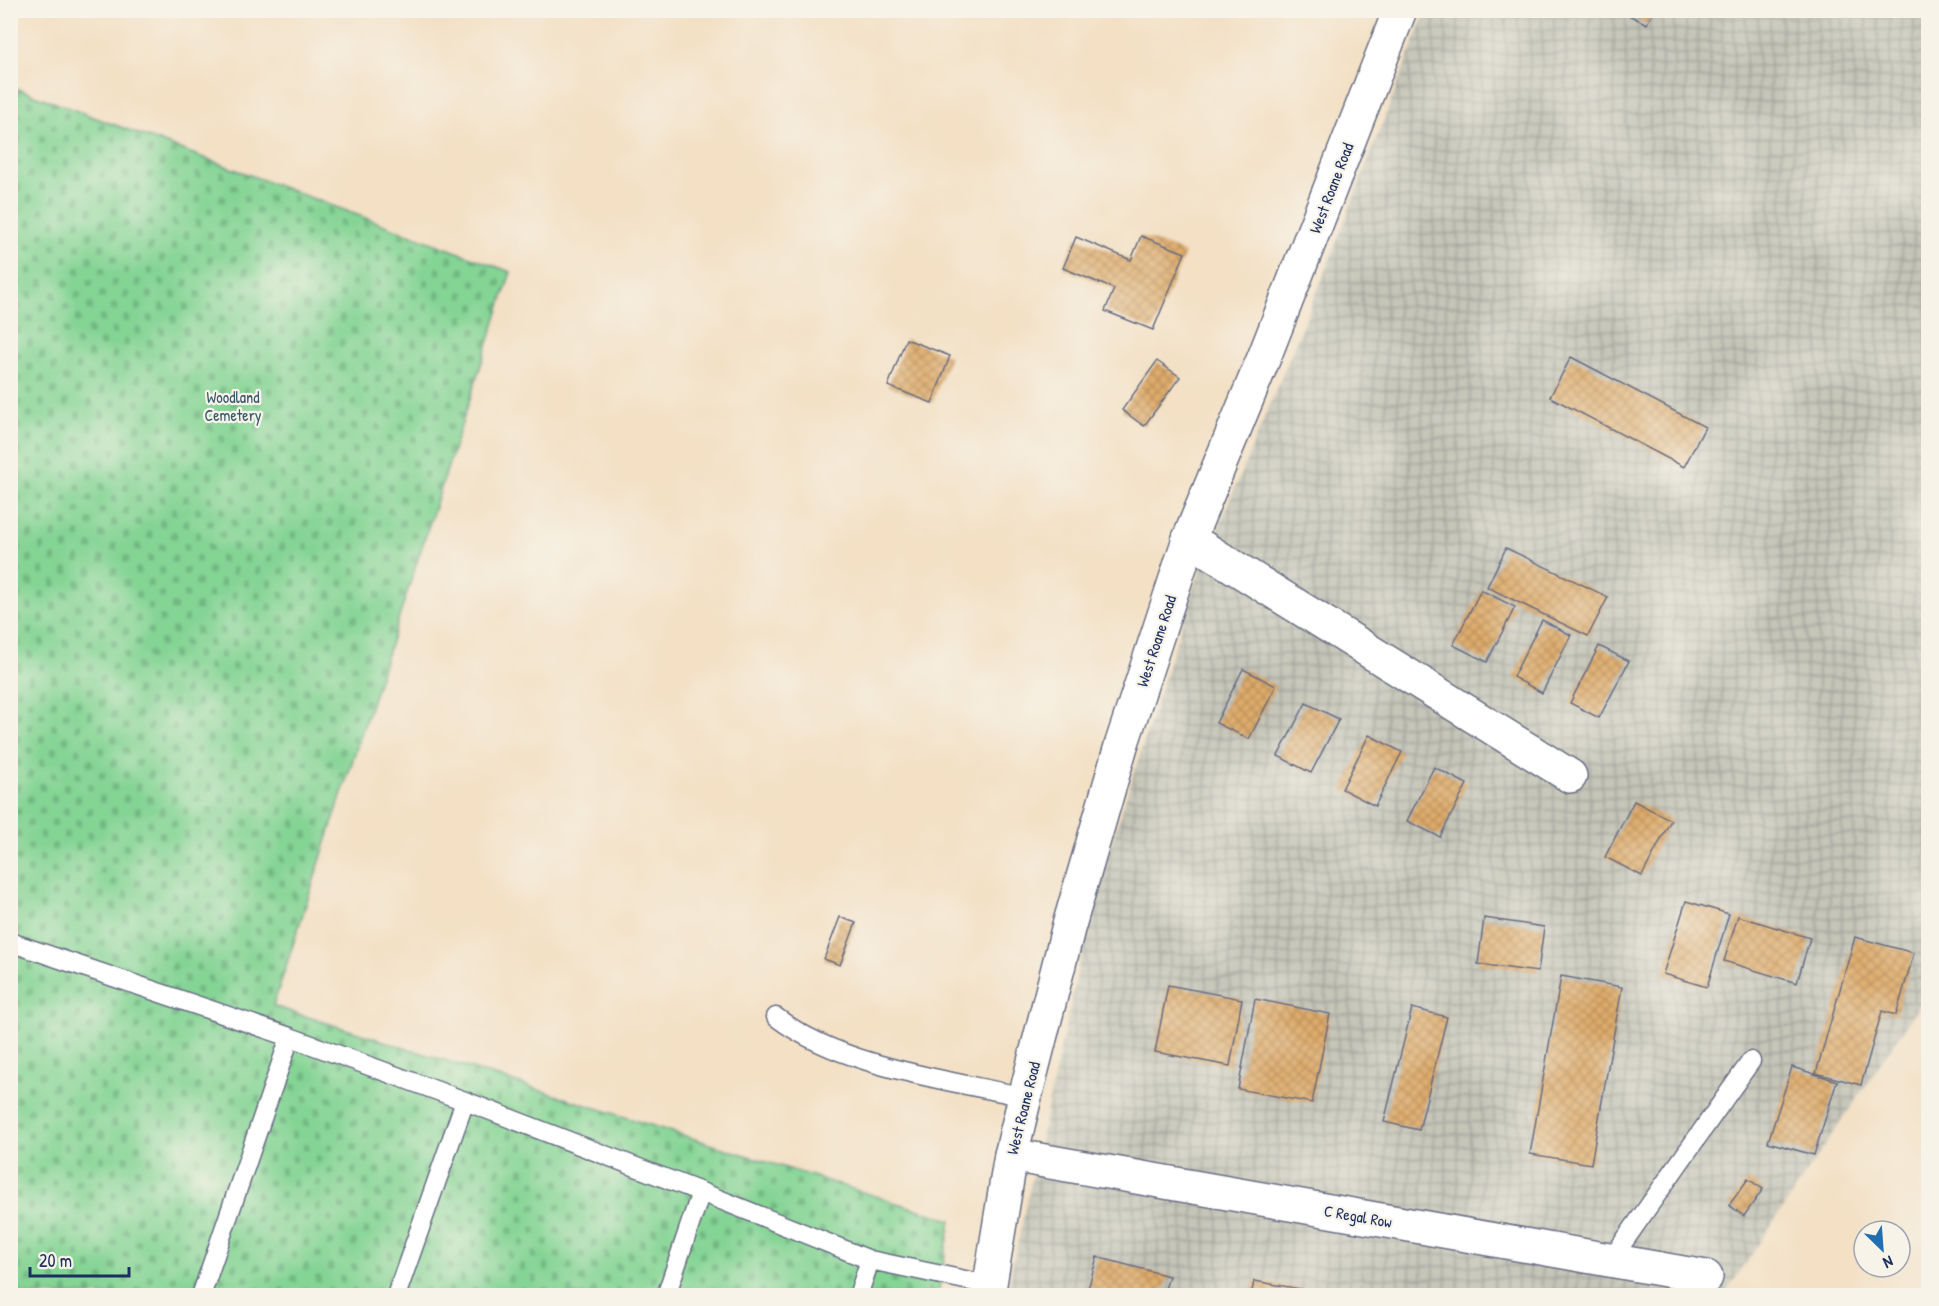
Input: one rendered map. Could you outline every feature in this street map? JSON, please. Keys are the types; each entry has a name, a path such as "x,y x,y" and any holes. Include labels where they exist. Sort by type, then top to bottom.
{"street":[{"name":"West Roane Road","path":"988,1290 1011,1155 1024,1097 1068,929 1121,746 1189,539 1265,355 1400,10"},
{"path":"1189,539 1570,776"},
{"name":"C Regal Row","path":"1011,1155 1706,1277"}],"lane":[{"path":"10,942 290,1037 465,1101 870,1260 988,1290"},
{"path":"776,1017 793,1030 871,1063 1024,1097"},
{"path":"201,1296 290,1037"},
{"path":"1610,1261 1751,1061"},
{"path":"396,1296 465,1101"},
{"path":"666,1296 701,1192"},
{"path":"858,1296 870,1260"}],"shaded area":[{"path":"1426,11 1928,11 1928,993 1724,1295 1006,1296 1094,897 1194,586 1323,277"}],"green space":[{"name":"Woodland Cemetery","path":"10,86 511,272 273,1006 951,1220 938,1295 11,1295"}],"building":[{"path":"1618,10 1654,10 1647,24"},
{"path":"1141,236 1185,253 1153,330 1105,311 1114,289 1063,268 1076,237 1131,260"},
{"path":"906,339 950,356 932,403 888,386"},
{"path":"1571,357 1705,427 1684,467 1550,397"},
{"path":"1157,361 1180,377 1144,426 1122,410"},
{"path":"1506,548 1608,597 1588,636 1487,587"},
{"path":"1481,590 1515,607 1487,662 1453,645"},
{"path":"1542,620 1571,635 1542,693 1513,677"},
{"path":"1599,646 1629,661 1599,718 1570,703"},
{"path":"1243,669 1276,686 1249,739 1216,723"},
{"path":"1306,703 1339,719 1311,773 1278,756"},
{"path":"1369,735 1402,752 1375,806 1342,789"},
{"path":"1434,767 1467,784 1440,837 1407,821"},
{"path":"1634,801 1671,820 1642,876 1605,857"},
{"path":"1686,901 1729,914 1707,987 1663,974"},
{"path":"1738,916 1810,938 1797,983 1724,961"},
{"path":"840,917 856,923 840,965 824,959"},
{"path":"1484,918 1544,927 1538,972 1478,964"},
{"path":"1855,937 1914,953 1896,1015 1882,1011 1861,1085 1816,1073"},
{"path":"1561,976 1622,987 1591,1164 1530,1154"},
{"path":"1168,985 1242,999 1230,1066 1155,1052"},
{"path":"1255,999 1330,1014 1312,1103 1238,1089"},
{"path":"1412,1008 1447,1017 1419,1130 1384,1122"},
{"path":"1792,1067 1837,1081 1814,1155 1768,1142"},
{"path":"1748,1179 1763,1189 1744,1216 1729,1205"},
{"path":"1097,1257 1169,1276 1163,1296 1086,1296"},
{"path":"1254,1281 1301,1289 1300,1296 1251,1296"}]}
